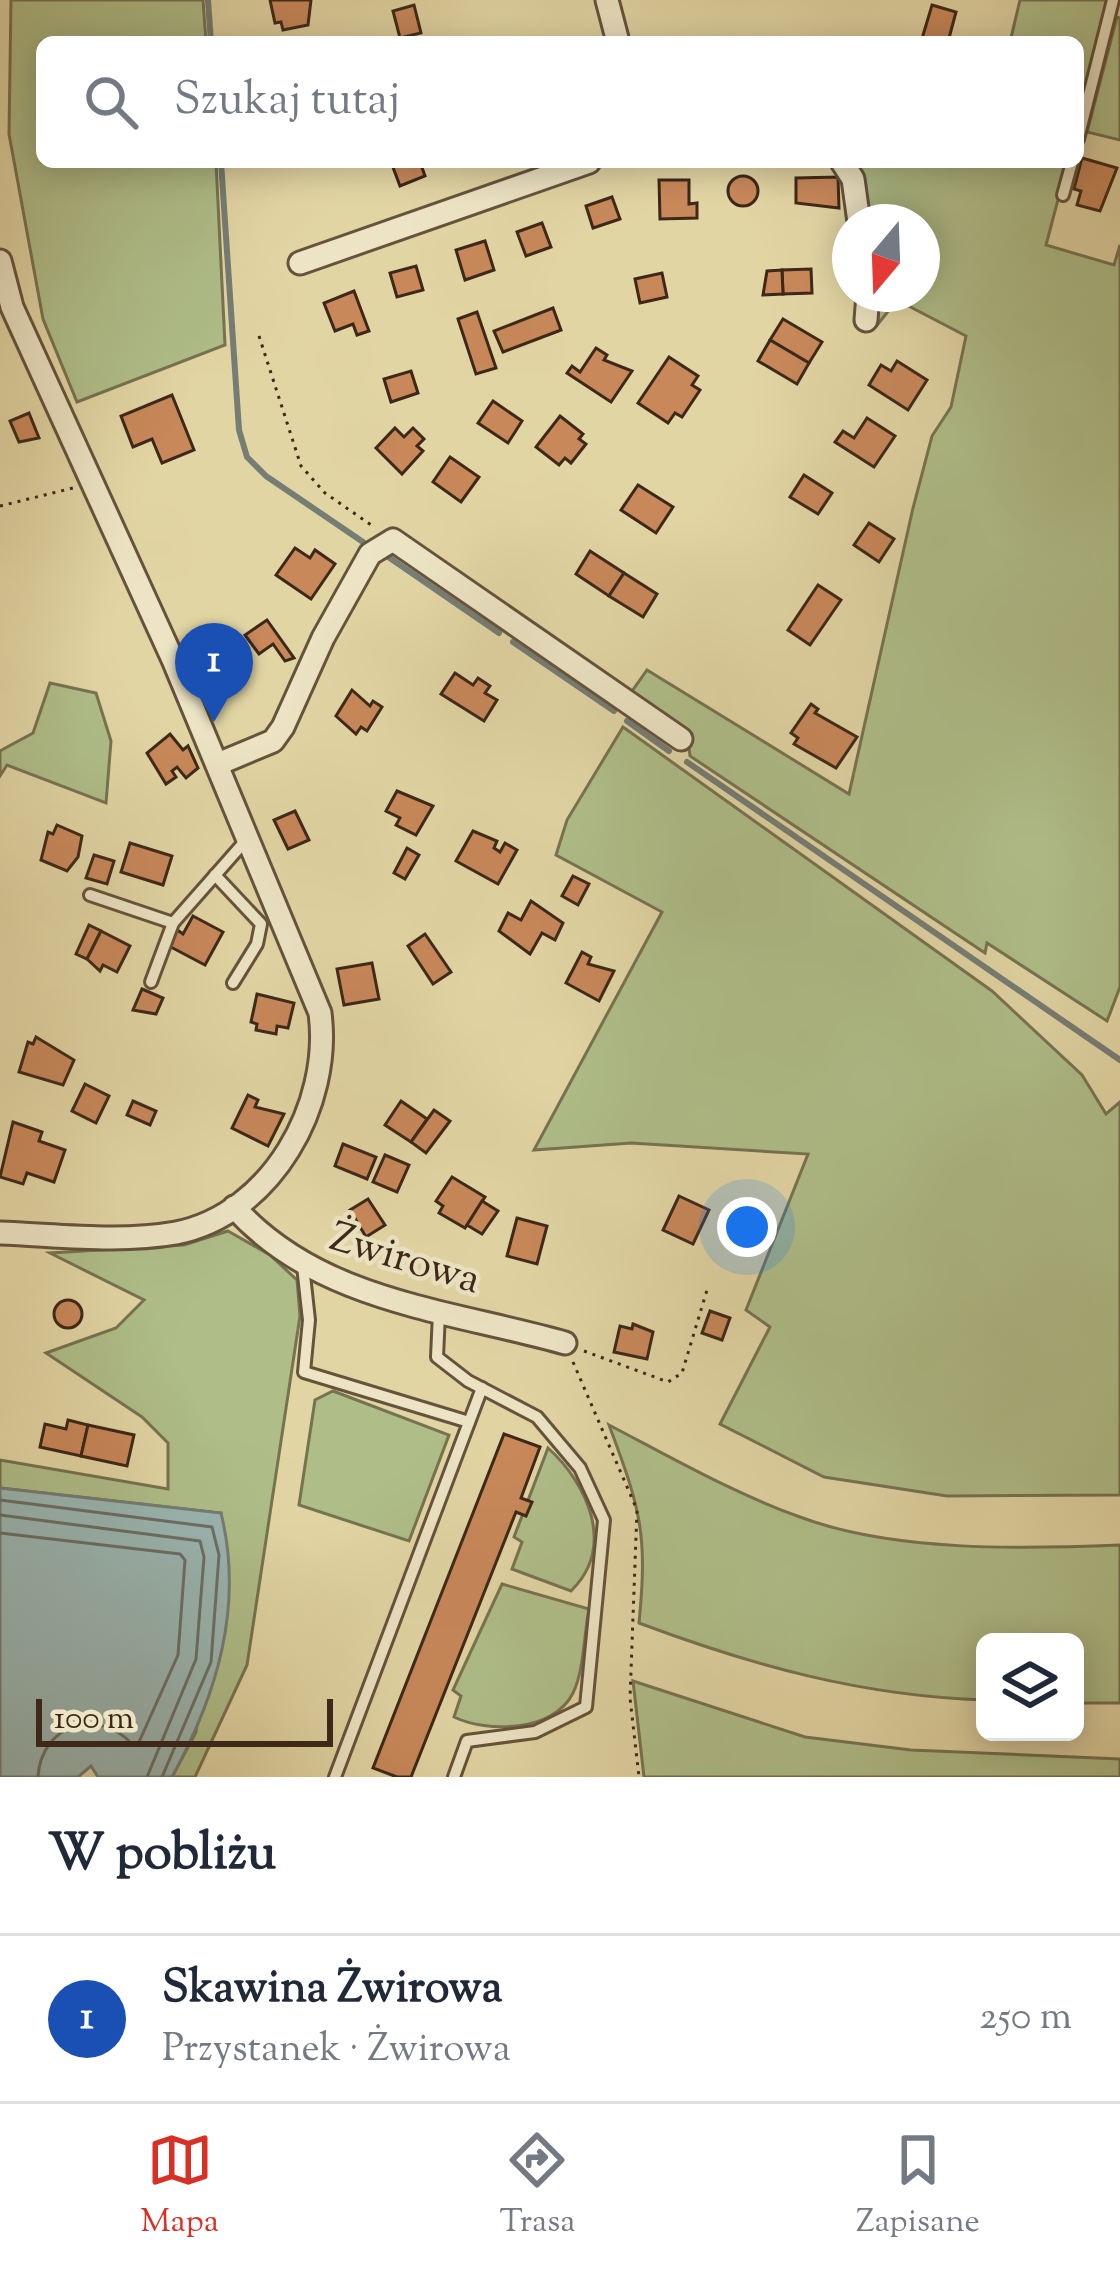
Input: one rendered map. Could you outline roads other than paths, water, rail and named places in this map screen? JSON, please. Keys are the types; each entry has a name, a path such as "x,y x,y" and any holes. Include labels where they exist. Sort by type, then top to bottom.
{"street":[{"path":"607,0 616,36"},
{"path":"300,262 572,168"},
{"path":"846,168 854,179 857,204"},
{"path":"0,261 12,307 249,836 320,1013 322,1060 310,1107 290,1149 234,1207 196,1227 147,1236 0,1233"},
{"path":"866,320 867,312"},
{"path":"218,764 272,741 284,727 323,638 370,554 393,540 681,739"},
{"name":"Żwirowa","path":"234,1207 303,1266 347,1288 565,1343"}],"lane":[{"path":"1084,116 1113,0"},
{"path":"1063,195 1070,168"},
{"path":"151,982 173,923 249,836"},
{"path":"215,875 261,924 257,944 233,983"},
{"path":"90,895 173,923"},
{"path":"303,1266 309,1320 304,1372 469,1422"},
{"path":"440,1310 437,1357 537,1417 580,1468 604,1520 586,1708 535,1732 467,1741 454,1777"},
{"path":"335,1777 482,1388"}],"water":[{"path":"0,1488 221,1513 229,1582 222,1649 202,1714 172,1777 98,1777 91,1766 78,1777 0,1777"}],"waterway":[{"path":"208,0 211,36"},
{"path":"221,168 239,430 247,457 266,476 363,542"},
{"path":"384,554 499,633"},
{"path":"513,642 614,711"},
{"path":"627,721 669,751"},
{"path":"687,762 1120,1060"}],"place":[{"name":"Skawina Żwirowa","path":"214,722"}]}
